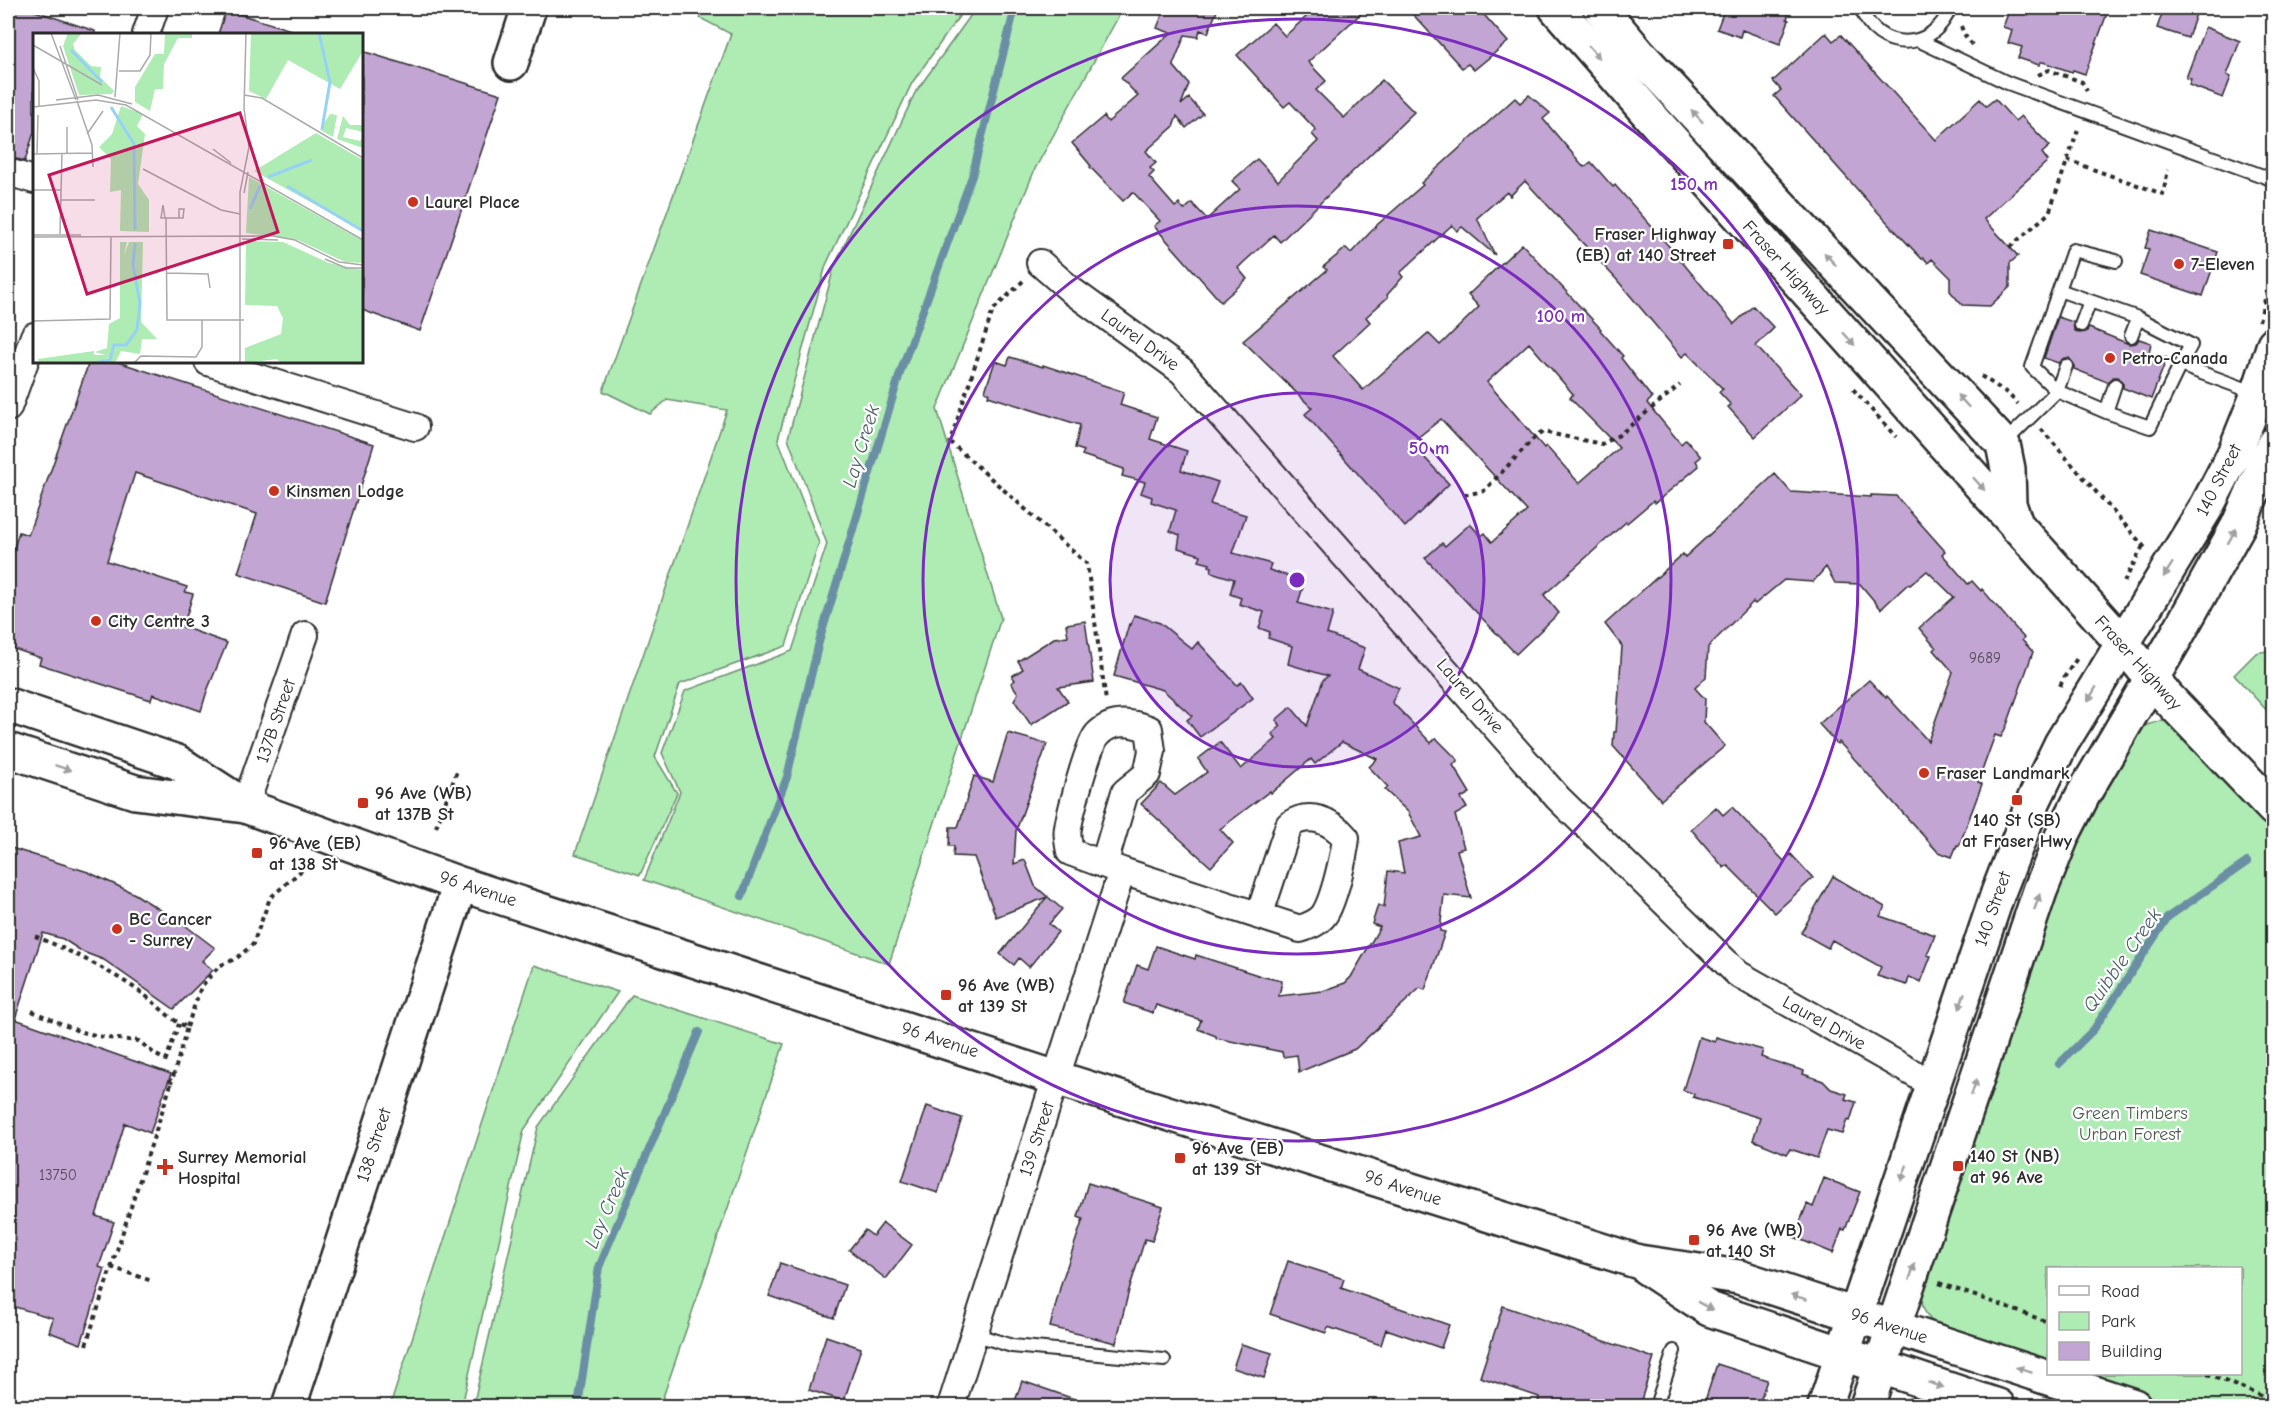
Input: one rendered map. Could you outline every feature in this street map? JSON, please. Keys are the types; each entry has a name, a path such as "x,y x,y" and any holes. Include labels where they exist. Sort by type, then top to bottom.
{"main road":[{"path":"511,63 529,8"},
{"name":"Fraser Highway","path":"1556,8 2152,678 2270,804"},
{"name":"Fraser Highway","path":"1600,8 1639,54 2003,444 2008,469 2009,504 2017,527"},
{"name":"140 Street","path":"1825,1407 2005,873 2034,800 2061,744 2207,506 2234,453 2258,394 2274,344"},
{"name":"140 Street","path":"1867,1407 2040,891 2063,834 2083,795 2238,526 2274,444"},
{"name":"96 Avenue","path":"8,705 177,762 245,806"},
{"path":"8,728 132,768 177,762"},
{"name":"96 Avenue","path":"8,750 135,792 245,806 460,884 1056,1078 1639,1262 1739,1277 2134,1407"},
{"name":"138 Street","path":"289,1407 460,884"},
{"name":"96 Avenue","path":"1639,1262 1708,1309 1998,1407"}],"street":[{"path":"146,33 155,8"},
{"path":"8,172 33,180"},
{"name":"Laurel Drive","path":"1041,263 1072,291 1182,371 1558,798 1738,974 1934,1085"},
{"path":"8,408 33,339"},
{"path":"211,363 415,427"},
{"name":"137B Street","path":"245,806 305,635"},
{"name":"139 Street","path":"951,1407 1056,1078 1113,868 1125,792 1147,774 1152,750 1149,729 1129,721 1114,724 1096,735 1079,783 1067,831 1070,852 1113,868 1259,916"}],"lane":[{"path":"1861,8 1865,19 1875,31 1888,39 1903,42 1918,40 1932,33 1943,22 1950,8"},
{"path":"1918,40 2007,83 2274,180"},
{"path":"2059,290 2138,318 2191,345 2150,427 2106,412 2057,391 2032,367 2073,250 2116,261"},
{"path":"2081,325 2090,301"},
{"path":"2131,336 2138,318"},
{"path":"2180,365 2258,394"},
{"path":"2003,444 2057,391 2066,366"},
{"path":"2106,412 2115,385"},
{"path":"974,1334 1012,1346 1164,1360"},
{"path":"1656,1407 1674,1351"}],"path":[{"path":"1959,21 1964,34 1977,49"},
{"path":"2029,72 2039,75 2049,70 2082,82 2090,94"},
{"path":"2010,247 2049,213 2081,121"},
{"path":"2067,160 2163,194 2168,170"},
{"path":"1041,263 993,310 950,442 1087,564 1107,705"},
{"path":"1464,495 1484,491 1535,437 1543,432 1602,444 1619,435 1680,385"},
{"path":"2007,393 2143,544"},
{"path":"436,827 458,768"},
{"path":"86,1345 201,987 219,966 237,958 254,944 270,898 303,869"},
{"path":"35,936 100,966 144,994 179,1024 187,1027"},
{"path":"32,1011 78,1031 107,1038 139,1041 166,1060 179,1024"},
{"path":"111,1267 152,1281"},
{"path":"1934,1281 2047,1321"},
{"path":"2209,1375 2274,1401"}],"green space":[{"path":"704,8 965,8 912,83 826,265 778,439 819,543 786,646 680,684 655,757 677,793 640,875 575,854 727,410 667,400 650,414 603,391 731,34 700,18"},
{"path":"976,8 1123,8 1035,169 937,409 1001,618 889,964 644,880 680,792 662,753 685,691 792,651 827,544 788,438 834,267 915,93"},
{"path":"2274,650 2273,717 2234,675 2256,653"},
{"name":"Green Timbers Urban Forest","path":"2161,721 2174,723 2273,825 2273,1406 2176,1406 2081,1375 2242,1375 2242,1267 2047,1267 2047,1364 1936,1325 1928,1317 1922,1299 1923,1288 2051,909 2076,842 2134,731"},
{"path":"534,965 618,992 524,1130 462,1406 390,1406"},
{"path":"632,995 784,1044 660,1406 473,1406 538,1127"},
{"path":"1910,1398 1924,1398 1951,1406 1890,1406"}],"building":[{"path":"8,8 26,8 95,31 95,33 33,33 33,135 25,161 8,157"},
{"path":"1165,8 1218,8 1208,33 1200,30 1198,37 1185,35 1173,65 1189,84 1181,105 1189,98 1203,114 1186,128 1177,116 1173,127 1146,151 1156,163 1150,168 1154,172 1149,177 1175,207 1179,204 1184,210 1192,203 1207,219 1240,189 1232,181 1257,159 1278,181 1318,141 1312,134 1316,130 1290,102 1284,107 1237,55 1273,23 1285,36 1316,8 1367,8 1308,62 1326,81 1316,90 1344,118 1382,80 1414,112 1280,242 1274,235 1244,262 1238,268 1247,279 1221,302 1154,226 1160,221 1133,192 1123,201 1090,167 1072,143 1104,116 1108,122 1138,96 1121,78 1171,33 1157,28"},
{"path":"1407,8 1478,8 1508,42 1474,70 1468,64 1462,68"},
{"path":"1725,8 1791,8 1780,44 1742,30 1740,37 1717,29"},
{"path":"2010,8 2109,8 2085,74 2043,62 2039,65 2018,58 2022,47 2008,43 2012,30 2003,27"},
{"path":"2164,8 2186,8 2197,11 2188,38 2157,28"},
{"path":"226,10 291,30 291,33 218,33"},
{"path":"2205,27 2240,41 2227,75 2231,77 2223,98 2189,85 2191,79 2186,78"},
{"path":"1826,33 1833,41 1841,35 1936,140 1980,99 1986,106 1995,99 2015,121 2021,116 2050,146 2042,153 2048,161 1984,219 2018,256 2010,263 2010,287 1990,306 1962,305 1950,291 1950,277 1932,259 1928,263 1924,258 1922,259 1774,96 1781,90 1773,81"},
{"name":"Laurel Place","path":"363,51 501,94 420,331 363,310"},
{"path":"1529,95 1550,113 1543,119 1584,167 1591,162 1613,187 1615,185 1734,324 1753,306 1774,328 1756,346 1801,395 1755,437 1728,407 1731,405 1719,392 1723,389 1687,353 1682,357 1617,280 1525,181 1510,196 1507,192 1477,218 1495,255 1462,227 1457,231 1452,225 1400,273 1403,277 1387,295 1388,297 1366,317 1370,322 1333,356 1363,390 1428,333 1440,345 1479,307 1468,295 1522,244 1623,356 1621,358 1652,398 1647,403 1681,444 1686,439 1701,457 1696,461 1699,466 1655,503 1653,501 1626,522 1544,595 1559,613 1516,654 1425,558 1442,543 1445,546 1470,524 1481,536 1485,533 1492,542 1527,511 1441,419 1411,443 1449,484 1405,527 1305,414 1312,408 1243,341 1327,270 1323,267 1346,248 1351,253 1378,224 1423,185 1421,183 1515,98 1520,103","holes":["1529,343 1573,394 1570,398 1619,448 1579,483 1546,446 1544,448 1487,382"]},
{"path":"8,188 15,190 11,202 8,201"},
{"name":"7-Eleven","path":"2151,230 2218,252 2203,296 2140,275 2149,249 2145,248"},
{"path":"2058,317 2073,322 2074,330 2079,333 2086,332 2089,328 2129,344 2136,343 2139,339 2151,343 2149,353 2167,358 2151,399 2123,388 2123,383 2118,377 2113,377 2107,382 2074,369 2074,364 2069,358 2064,358 2058,363 2044,358"},
{"path":"1010,357 1043,367 1043,365 1124,392 1120,405 1157,417 1150,439 1187,451 1181,470 1218,482 1210,504 1246,515 1233,553 1271,564 1269,570 1305,581 1298,603 1333,613 1327,634 1365,648 1358,669 1399,688 1392,702 1431,743 1436,738 1458,760 1453,765 1470,793 1461,798 1467,808 1455,815 1464,848 1457,850 1471,898 1444,895 1440,931 1445,932 1425,990 1420,988 1355,1049 1299,1072 1297,1055 1283,1057 1282,1052 1216,1038 1198,1029 1201,1020 1156,1005 1153,1013 1124,1003 1137,965 1148,969 1156,946 1195,959 1196,955 1282,981 1279,996 1323,991 1345,983 1351,977 1380,927 1372,924 1378,905 1384,907 1388,871 1404,873 1398,843 1421,837 1408,812 1385,790 1388,787 1369,767 1377,759 1342,742 1315,764 1311,759 1271,793 1270,791 1220,829 1233,843 1211,867 1141,804 1161,783 1175,795 1207,772 1198,759 1220,742 1241,769 1276,739 1272,734 1281,726 1276,720 1291,707 1307,726 1323,680 1328,676 1288,664 1292,646 1268,638 1270,632 1259,628 1264,612 1239,604 1241,598 1230,594 1234,579 1211,572 1210,564 1199,561 1201,555 1178,548 1180,535 1170,531 1176,510 1151,502 1152,497 1141,493 1145,482 1122,476 1124,469 1082,455 1084,451 1075,448 1080,425 988,396 989,393 985,391 995,361 1007,365"},
{"name":"Kinsmen Lodge","path":"89,363 121,363 374,444 325,602 238,573 257,514 135,473 107,561 187,587 185,592 193,594 183,627 227,643 201,711 153,694 151,700 39,664 41,658 8,647 8,567 19,532 28,535"},
{"path":"1775,474 1791,492 1871,497 1871,495 1896,496 1945,551 1942,554 1968,584 1972,581 1981,591 1982,589 2024,638 2022,640 2033,652 2007,725 2001,737 1995,735 1978,782 1982,784 1959,846 1957,845 1952,857 1938,852 1839,742 1837,744 1819,724 1869,680 1886,698 1887,696 1928,741 1953,672 1919,628 1954,597 1927,571 1910,585 1908,584 1881,609 1860,584 1835,583 1826,567 1813,582 1784,580 1755,604 1753,602 1708,647 1706,677 1695,688 1705,699 1704,722 1725,746 1661,800 1613,746 1622,646 1605,624 1683,554 1685,557"},
{"path":"1134,615 1160,623 1192,649 1198,642 1237,685 1242,682 1253,698 1200,737 1187,720 1192,716 1163,690 1114,676 1129,624 1131,625"},
{"path":"1085,621 1094,682 1058,687 1068,701 1031,725 1014,700 1018,693 1011,683 1015,680 1012,676 1023,669 1018,661 1054,638 1068,636 1066,624"},
{"path":"1008,733 1047,744 1016,831 1014,864 1025,860 1035,886 1062,909 1049,924 1058,932 1029,967 1019,958 1014,965 1000,954 1047,897 996,917 974,857 953,856 954,846 949,846 950,827 958,827 974,776 993,782"},
{"path":"1716,807 1723,815 1732,807 1784,861 1791,854 1813,878 1775,913 1727,865 1724,868 1691,829"},
{"name":"Surrey Memorial Hospital","path":"8,847 88,872 135,894 186,926 215,948 202,961 213,970 174,1009 104,960 83,952 63,939 43,933 15,1019 171,1074 150,1133 125,1123 96,1216 114,1222 99,1267 105,1269 81,1344 49,1332 53,1318 8,1305"},
{"path":"1833,876 1885,907 1880,916 1935,935 1927,955 1931,956 1921,982 1909,977 1907,985 1877,976 1881,967 1832,940 1828,948 1801,933"},
{"path":"1699,1037 1715,1042 1716,1037 1763,1050 1761,1057 1804,1071 1803,1074 1823,1081 1831,1089 1847,1094 1845,1099 1856,1102 1850,1121 1847,1120 1842,1134 1827,1130 1817,1158 1790,1149 1787,1154 1753,1140 1760,1118 1693,1097 1694,1094 1683,1090"},
{"path":"927,1106 962,1118 938,1193 902,1181"},
{"path":"1824,1178 1860,1192 1833,1253 1794,1237 1807,1204 1813,1207"},
{"path":"1088,1183 1163,1207 1152,1241 1145,1239 1116,1343 1050,1327 1061,1284 1083,1219 1078,1217"},
{"path":"883,1223 912,1245 886,1279 849,1250 865,1230 873,1236"},
{"path":"1288,1261 1344,1279 1341,1288 1449,1325 1441,1348 1386,1329 1381,1345 1328,1327 1326,1333 1270,1314"},
{"path":"780,1263 845,1285 834,1318 769,1296"},
{"path":"1503,1306 1654,1358 1639,1407 1550,1407 1538,1402 1539,1397 1480,1377"},
{"path":"826,1336 861,1348 844,1401 809,1390"},
{"path":"1241,1344 1272,1353 1264,1378 1233,1368"},
{"path":"1717,1364 1767,1380 1758,1407 1703,1407"},
{"path":"1022,1381 1086,1403 1085,1407 1013,1407"}],"waterway":[{"name":"Lay Creek","path":"742,896 787,777 819,642 901,370 972,176 1015,8"},
{"name":"Quibble Creek","path":"2059,1064 2094,1029 2168,917 2247,862"},
{"name":"Lay Creek","path":"578,1406 599,1267 699,1032"}],"place":[{"name":"Laurel Place","path":"413,202"},
{"name":"Fraser Highway (EB) at 140 Street","path":"1728,244"},
{"name":"7-Eleven","path":"2179,264"},
{"name":"Petro-Canada","path":"2110,358"},
{"name":"Kinsmen Lodge","path":"274,491"},
{"name":"City Centre 3","path":"96,621"},
{"name":"Fraser Landmark","path":"1924,773"},
{"name":"140 St (SB) at Fraser Hwy","path":"2017,800"},
{"name":"96 Ave (WB) at 137B St","path":"363,803"},
{"name":"96 Ave (EB) at 138 St","path":"257,853"},
{"name":"BC Cancer - Surrey","path":"117,929"},
{"name":"96 Ave (WB) at 139 St","path":"946,995"},
{"name":"96 Ave (EB) at 139 St","path":"1180,1158"},
{"name":"140 St (NB) at 96 Ave","path":"1958,1166"},
{"name":"Surrey Memorial Hospital","path":"165,1167"},
{"name":"96 Ave (WB) at 140 St","path":"1694,1240"}]}
